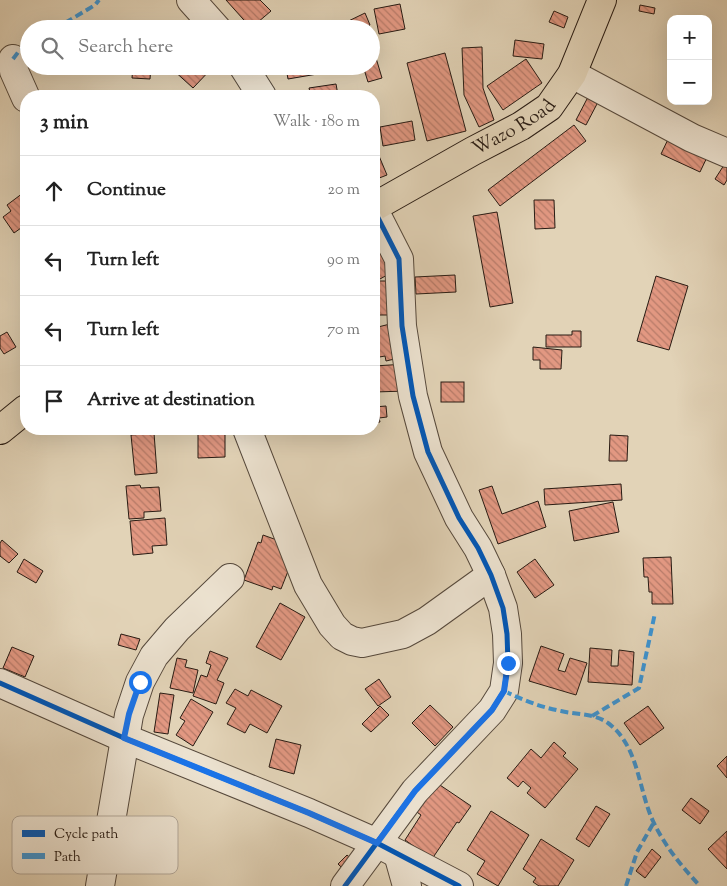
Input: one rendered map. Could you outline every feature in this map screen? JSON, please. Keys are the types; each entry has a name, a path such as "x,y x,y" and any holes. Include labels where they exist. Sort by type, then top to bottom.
{"main road":[{"name":"Wazo Road","path":"380,205 520,126 549,107 572,74 602,0"},
{"path":"0,430 20,414"}],"street":[{"path":"191,0 210,20"},
{"path":"13,59 14,71 22,90"},
{"path":"572,74 692,138 727,153"},
{"path":"249,75 258,90"},
{"path":"345,886 388,849 415,791 492,710 504,691 508,663 507,634 503,608 491,575 478,548 459,518 428,452 413,396 402,326 399,259 380,221"},
{"path":"249,435 308,585 332,625 342,636 352,641 371,643 403,634 427,621 491,575"},
{"path":"111,816 129,714 140,682 154,656 177,629 230,578"},
{"path":"0,683 124,738 309,813 388,849 458,886"},
{"path":"388,849 406,886"}],"building":[{"path":"226,0 260,0 271,11 260,20 244,20"},
{"path":"400,4 405,29 380,34 380,20 376,20 374,9"},
{"path":"640,5 655,8 654,14 639,11"},
{"path":"554,11 568,17 564,28 549,22"},
{"path":"365,13 368,20 351,20"},
{"path":"515,40 544,44 542,59 513,56"},
{"path":"482,47 483,88 494,120 479,127 464,95 462,48"},
{"path":"445,53 466,131 427,141 407,63"},
{"path":"526,59 542,83 503,110 487,86"},
{"path":"380,71 382,78 368,82 366,75 380,75"},
{"path":"132,75 150,75 150,79 132,78"},
{"path":"179,75 205,75 193,88"},
{"path":"287,75 312,75 288,79"},
{"path":"336,84 337,90 310,90 309,88"},
{"path":"588,97 598,102 586,125 576,120"},
{"path":"412,121 415,140 383,146 380,127"},
{"path":"574,125 586,141 500,206 488,190"},
{"path":"671,133 710,151 700,172 661,154"},
{"path":"380,158 387,175 380,178"},
{"path":"724,165 727,168 727,180 724,185 715,179"},
{"path":"20,195 20,229 14,233 3,217 11,211 7,205"},
{"path":"534,200 554,200 555,228 535,229"},
{"path":"497,212 513,303 490,307 473,216"},
{"path":"382,238 396,270 380,279 380,239"},
{"path":"455,275 456,292 416,294 415,277"},
{"path":"656,276 688,286 669,350 637,341"},
{"path":"380,281 395,281 394,315 380,315"},
{"path":"398,322 399,358 386,361 385,356 380,357 380,326"},
{"path":"572,331 581,331 581,347 546,347 546,335 572,335"},
{"path":"7,332 16,347 4,354 0,348 0,336"},
{"path":"533,347 562,350 561,369 540,369 540,360 533,360"},
{"path":"406,364 407,391 380,392 380,366"},
{"path":"441,382 464,382 464,402 441,402"},
{"path":"380,406 386,406 387,417 380,418"},
{"path":"131,435 154,435 157,473 135,475"},
{"path":"198,435 225,435 225,457 198,458"},
{"path":"610,435 628,436 627,461 609,461"},
{"path":"621,484 622,500 545,505 544,489"},
{"path":"140,485 141,488 159,487 161,511 144,512 144,518 129,519 126,486"},
{"path":"492,486 502,514 538,501 546,527 498,544 479,490"},
{"path":"613,502 619,532 574,541 569,511"},
{"path":"165,518 167,545 152,546 153,553 133,555 130,521"},
{"path":"263,535 288,544 294,556 281,589 273,586 272,590 244,580 258,542 261,543"},
{"path":"2,540 18,554 9,563 0,556 0,543"},
{"path":"671,557 673,604 652,604 652,592 649,592 648,577 644,577 643,558"},
{"path":"24,559 43,571 36,583 17,572"},
{"path":"535,559 554,585 535,598 517,572"},
{"path":"280,603 305,617 281,660 256,647"},
{"path":"121,634 140,639 136,650 118,645"},
{"path":"541,646 564,654 558,670 565,672 570,658 587,663 576,695 529,681"},
{"path":"12,647 34,656 25,677 3,668"},
{"path":"590,648 612,650 611,666 618,666 619,650 634,652 632,685 588,682"},
{"path":"210,651 228,658 217,680 224,683 216,704 193,696 201,675 207,677 211,665 206,663"},
{"path":"177,658 187,660 185,667 198,670 193,693 170,688"},
{"path":"379,679 391,697 378,706 365,689"},
{"path":"235,689 248,696 251,690 282,706 267,733 250,724 245,733 227,724 236,708 226,703"},
{"path":"160,693 174,695 168,734 154,732"},
{"path":"191,699 213,712 193,746 176,735 185,721 180,718"},
{"path":"430,705 453,727 435,746 412,723"},
{"path":"380,706 389,715 371,732 362,724"},
{"path":"648,706 664,728 640,745 624,723"},
{"path":"276,739 301,745 294,774 269,767"},
{"path":"554,742 566,753 563,756 578,769 545,808 527,793 531,788 523,781 518,787 507,778 531,749 541,758"},
{"path":"727,756 727,778 717,766"},
{"path":"434,781 471,806 459,823 457,822 432,859 405,840 421,815 414,810"},
{"path":"691,798 709,811 700,824 682,810"},
{"path":"596,806 610,814 589,847 576,839"},
{"path":"491,811 529,835 498,886 477,874 485,861 467,850"},
{"path":"727,831 727,869 708,849"},
{"path":"541,839 574,860 558,886 539,886 533,882 536,878 523,869"},
{"path":"652,849 661,857 645,878 636,871"},
{"path":"347,855 355,862 346,872 338,864"}],"marked path":[{"path":"70,20 95,5 99,0"},
{"path":"13,59 20,50"},
{"path":"592,716 639,688 655,613"},
{"path":"504,691 546,707 597,717 608,723 618,733 632,756 648,809 662,839 700,886"},
{"path":"626,886 637,852 654,822"}],"cycle path":[{"path":"345,886 415,791 492,710 504,691 508,663 507,634 503,608 491,575 478,548 459,518 428,452 413,396 402,326 399,259 380,222"},
{"path":"0,683 124,738 309,813 377,843 459,886"}],"route":[{"path":"140,682 129,714 124,738 309,813 377,843 415,791 492,710 504,691 508,663"}]}
